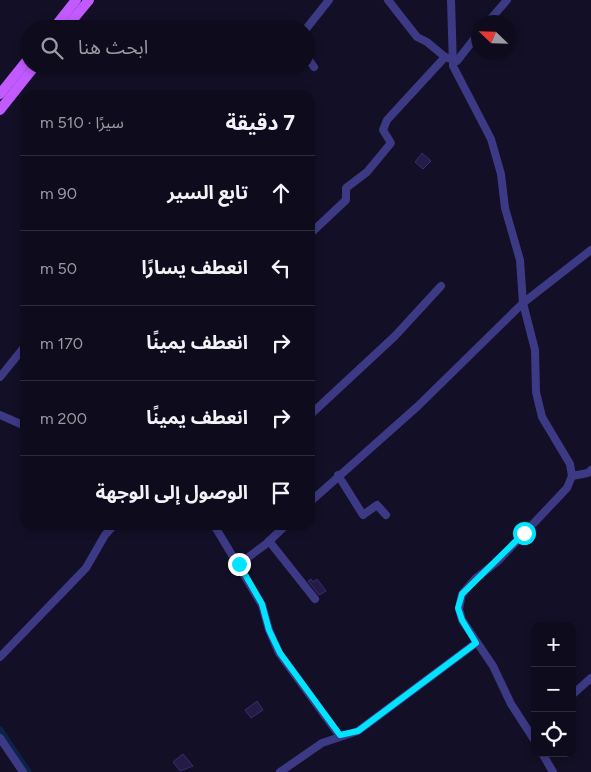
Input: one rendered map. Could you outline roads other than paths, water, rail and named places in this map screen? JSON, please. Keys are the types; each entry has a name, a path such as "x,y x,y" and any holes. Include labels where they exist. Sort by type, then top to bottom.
{"main road":[{"path":"60,20 76,0"},
{"path":"72,20 89,0"},
{"path":"0,94 20,69"},
{"path":"0,110 28,75"}],"street":[{"path":"313,20 329,0"},
{"path":"388,0 417,37 448,58 457,61 471,43"},
{"path":"452,0 448,58 491,139 501,174 505,208 520,260 523,303 535,350 536,392 542,417 570,464 572,476 567,488 498,561 475,579 462,594 458,608 462,620 493,666 511,704 531,733"},
{"path":"494,15 506,0"},
{"path":"315,229 346,200 346,188 367,172 391,142 383,130 387,120 448,58"},
{"path":"315,497 418,406 523,303 591,250"},
{"path":"315,410 395,336 441,286"},
{"path":"0,377 20,352"},
{"path":"0,414 20,424"},
{"path":"572,476 588,473 591,470"},
{"path":"338,475 363,515 377,505 386,515"},
{"path":"0,657 86,568 110,530"},
{"path":"217,530 262,604 269,630 280,653 340,735"},
{"path":"239,564 281,530"},
{"path":"269,541 315,599"},
{"path":"280,772 322,743 340,735 358,731 476,643"},
{"path":"576,691 591,678"},
{"path":"0,738 23,772"},
{"path":"544,757 553,772"}],"waterway":[{"path":"0,730 28,772"}]}
